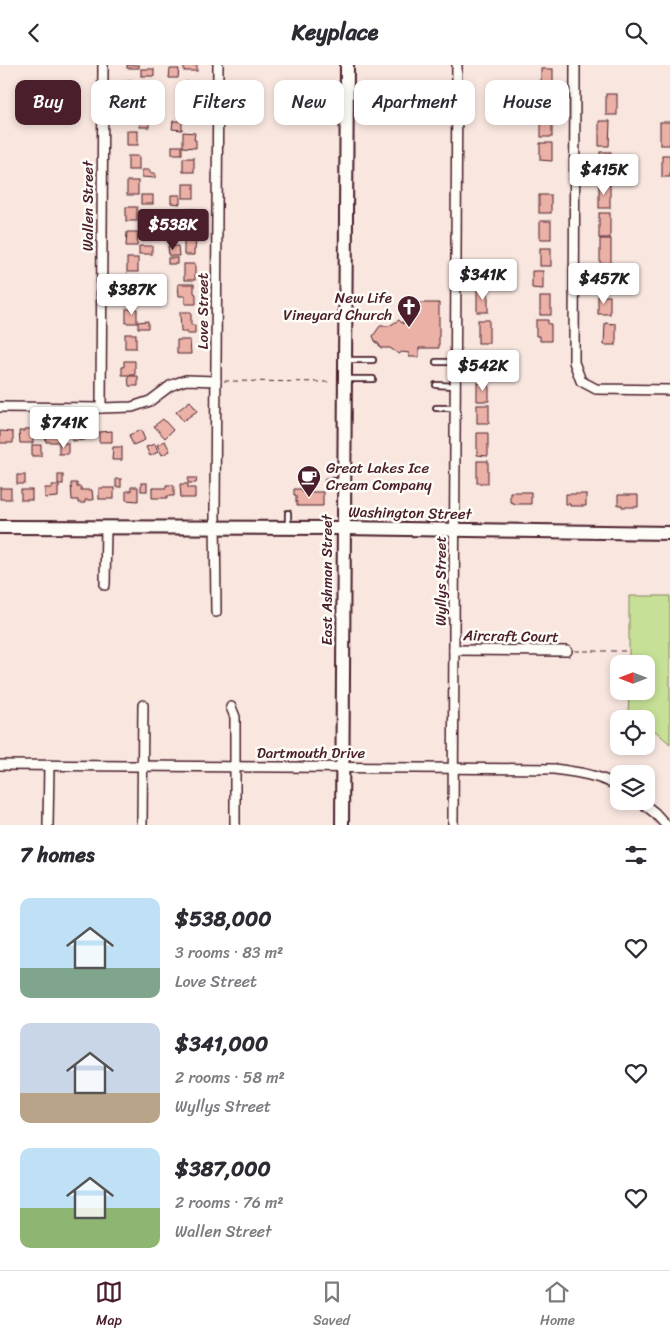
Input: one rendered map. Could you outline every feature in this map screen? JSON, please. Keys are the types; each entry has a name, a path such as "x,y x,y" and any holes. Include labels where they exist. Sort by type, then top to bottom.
{"street":[{"name":"Wallen Street","path":"101,408 103,65"},
{"name":"Love Street","path":"216,612 218,65"},
{"name":"East Ashman Street","path":"342,825 347,65"},
{"name":"Wyllys Street","path":"453,825 457,65"},
{"path":"575,65 574,362 581,381 596,389 670,390"},
{"path":"0,407 132,407 150,401 170,386 186,380 216,381"},
{"name":"Washington Street","path":"0,527 344,528 670,533"},
{"path":"105,585 106,527"},
{"name":"Aircraft Court","path":"454,650 567,651"},
{"path":"142,825 143,705"},
{"path":"231,707 235,717 236,825"},
{"name":"Dartmouth Drive","path":"0,765 454,767 562,770 596,777 610,783"},
{"path":"48,825 49,765"},
{"path":"651,810 666,825"}],"lane":[{"path":"345,360 373,360"},
{"path":"436,362 455,362"},
{"path":"345,379 372,379"},
{"path":"436,385 454,386"},
{"path":"436,408 454,408"},
{"path":"328,481 344,481"},
{"path":"288,513 288,528"}],"path":[{"path":"216,381 331,382"},
{"path":"567,651 629,651"}],"green space":[{"path":"629,596 670,596 670,744 655,731 655,710 628,710 629,700 655,700 655,655 629,655"}],"building":[{"path":"127,65 139,65 139,68 127,68"},
{"path":"184,65 197,65 197,71 184,71"},
{"path":"141,69 154,69 154,76 141,76"},
{"path":"170,69 179,69 178,78 169,78"},
{"path":"541,69 553,69 553,80 541,80"},
{"path":"606,94 617,94 617,115 606,115"},
{"path":"173,121 175,121 175,125 182,125 182,130 172,129"},
{"path":"599,121 610,121 609,146 599,146"},
{"path":"660,122 670,122 670,145 660,145"},
{"path":"140,125 149,125 149,127 140,127"},
{"path":"541,125 552,125 552,137 541,137"},
{"path":"127,131 138,131 138,145 127,145"},
{"path":"183,132 195,133 196,148 183,147"},
{"path":"540,143 552,143 552,161 540,160"},
{"path":"172,146 182,146 182,154 172,154"},
{"path":"600,152 611,152 611,177 600,177"},
{"path":"662,155 670,155 670,177 662,177"},
{"path":"128,156 139,156 139,170 128,170"},
{"path":"183,158 194,158 194,172 183,172"},
{"path":"142,170 150,170 150,173 155,173 155,178 142,177"},
{"path":"127,181 138,181 138,195 127,195"},
{"path":"599,183 610,183 610,208 599,208"},
{"path":"183,184 194,184 194,198 183,198"},
{"path":"141,195 153,195 153,204 141,204"},
{"path":"171,195 180,195 180,204 171,203"},
{"path":"539,195 551,195 551,213 539,213"},
{"path":"126,207 137,207 137,221 126,221"},
{"path":"184,209 195,209 195,223 184,223"},
{"path":"599,213 610,213 610,238 599,238"},
{"path":"142,220 154,220 154,230 142,230"},
{"path":"540,221 551,221 551,239 540,239"},
{"path":"127,232 138,232 137,246 126,246"},
{"path":"184,236 193,236 193,240 196,240 194,255 184,255"},
{"path":"600,239 611,239 611,264 600,264"},
{"path":"139,246 152,246 152,254 139,254"},
{"path":"168,246 178,246 179,256 169,256"},
{"path":"540,248 551,248 551,266 540,266"},
{"path":"127,258 138,258 138,272 127,272"},
{"path":"168,258 177,258 177,264 168,264"},
{"path":"184,264 195,264 195,280 184,280"},
{"path":"599,267 611,267 611,288 599,288"},
{"path":"532,271 543,271 543,289 532,288"},
{"path":"126,283 141,283 141,294 137,297 126,297"},
{"path":"178,284 194,284 196,304 185,304 185,296 179,296"},
{"path":"477,289 488,289 488,312 477,312"},
{"path":"150,296 150,301 141,302 141,297"},
{"path":"598,296 610,296 610,314 598,314"},
{"path":"540,297 551,297 551,315 540,315"},
{"name":"New Life Vineyard Church","path":"403,303 439,303 439,348 419,348 419,357 409,357 409,353 402,352 399,354 390,348 381,348 376,343 373,336 380,326 389,326 399,320 403,324"},
{"path":"126,309 137,309 137,323 126,323"},
{"path":"180,312 191,312 191,325 195,325 195,334 181,332"},
{"path":"478,320 489,320 489,343 478,343"},
{"path":"536,320 548,320 548,324 551,324 551,341 540,341 540,336 536,336"},
{"path":"148,321 148,328 138,328 138,322"},
{"path":"605,323 616,324 616,345 604,345"},
{"path":"125,334 136,334 136,348 125,348"},
{"path":"177,340 190,340 191,354 177,354"},
{"path":"124,361 135,361 135,375 122,375"},
{"path":"128,376 138,376 138,386 129,386"},
{"path":"477,383 489,384 489,401 477,401"},
{"path":"190,401 197,411 183,421 176,412"},
{"path":"477,405 489,405 489,423 477,423"},
{"path":"163,419 173,430 165,438 154,426"},
{"path":"24,429 34,429 33,443 20,443 19,431 24,431"},
{"path":"72,430 85,430 85,440 72,441"},
{"path":"141,430 145,440 133,445 129,435"},
{"path":"0,431 13,432 13,443 0,443"},
{"path":"45,431 58,431 59,442 46,442"},
{"path":"112,431 112,442 99,442 99,432"},
{"path":"477,433 488,433 488,456 477,455"},
{"path":"165,441 170,451 162,455 157,445"},
{"path":"59,443 68,443 68,454 59,454"},
{"path":"155,444 158,452 150,456 146,447"},
{"path":"32,445 41,445 41,456 32,456"},
{"path":"113,447 122,447 122,460 112,460"},
{"path":"477,461 488,461 488,483 477,483"},
{"path":"17,475 25,475 25,484 17,484"},
{"path":"58,475 63,475 63,484 58,484"},
{"path":"188,478 197,478 196,483 188,483"},
{"path":"116,479 121,479 121,487 116,487"},
{"path":"71,483 77,483 77,487 81,487 81,490 92,490 93,500 85,500 85,503 78,503 78,500 72,500"},
{"path":"141,483 147,483 147,491 141,491"},
{"path":"180,484 188,484 188,488 195,488 195,498 181,498"},
{"path":"52,485 59,485 58,497 45,498 45,488 52,488"},
{"path":"166,485 174,485 174,496 152,498 152,488 166,488"},
{"path":"131,487 138,487 138,501 126,500 126,491 131,491"},
{"path":"0,488 11,488 11,499 0,499"},
{"path":"99,488 114,488 114,499 99,499"},
{"name":"Great Lakes Ice Cream Company","path":"294,489 302,489 302,492 323,492 323,506 297,506"},
{"path":"21,490 32,490 32,500 21,500"},
{"path":"510,492 531,492 531,504 514,504 510,502"},
{"path":"566,494 586,494 586,506 570,506 570,504 566,504"},
{"path":"618,495 638,495 638,507 622,507 622,505 618,505"}],"place":[{"name":"New Life Vineyard Church","path":"409,328"},
{"name":"Great Lakes Ice Cream Company","path":"309,498"}]}
